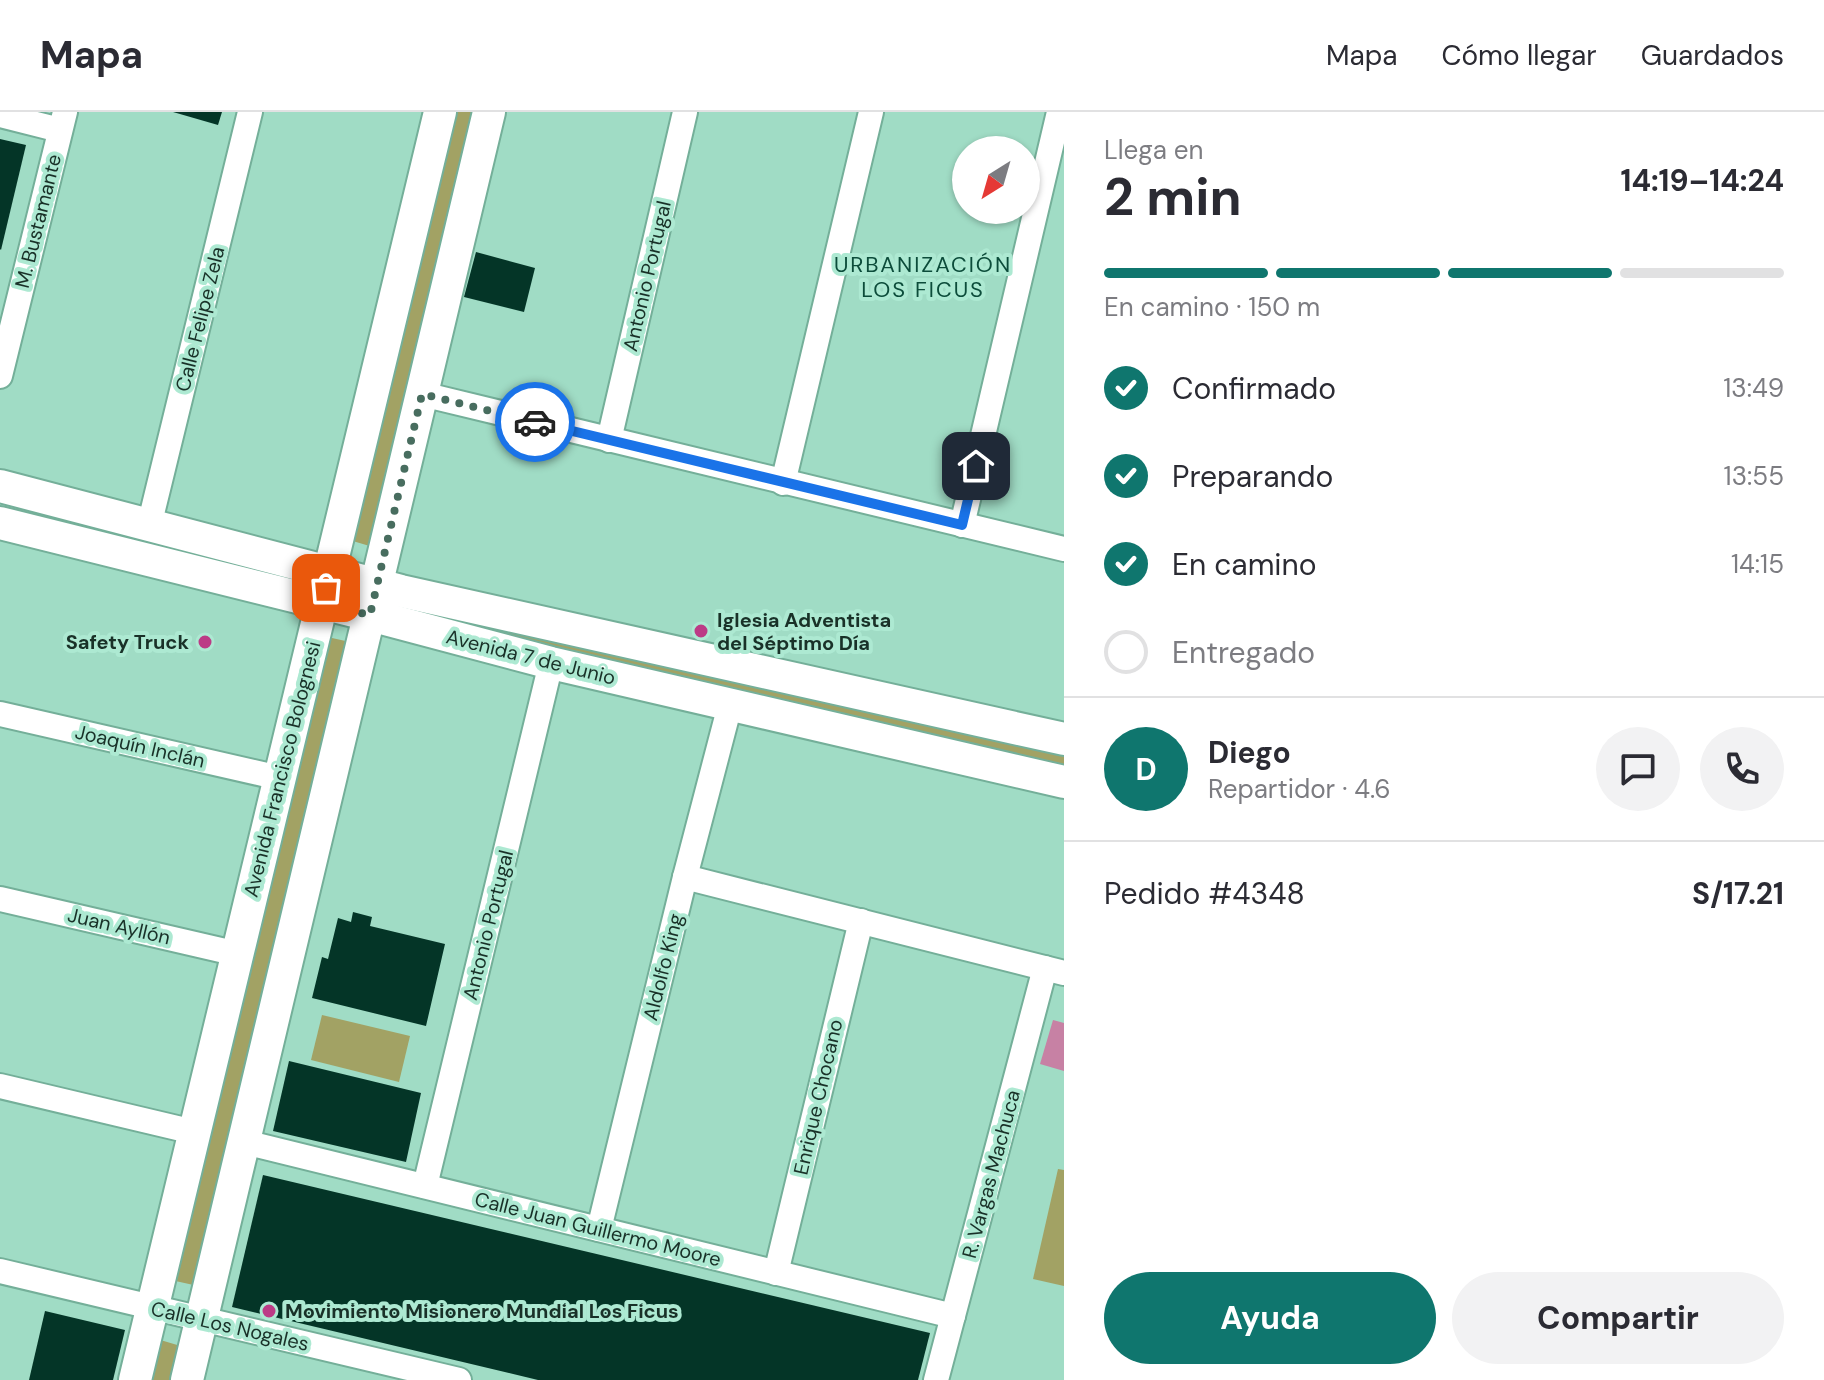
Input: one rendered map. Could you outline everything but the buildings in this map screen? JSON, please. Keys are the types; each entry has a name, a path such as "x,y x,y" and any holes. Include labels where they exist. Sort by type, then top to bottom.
{"main road":[{"name":"Avenida Francisco Bolognesi","path":"135,1380 440,112"},
{"path":"187,1380 489,112"},
{"name":"Avenida 7 de Junio","path":"0,486 330,571 373,600 551,663 1064,782"},
{"name":"Avenida 7 de Junio","path":"0,523 322,604 373,600 1064,739"}],"street":[{"name":"Calle Felipe Zela","path":"149,526 250,112"},
{"name":"Antonio Portugal","path":"609,440 685,112"},
{"path":"783,483 871,112"},
{"path":"962,525 1059,112"},
{"path":"0,115 63,121"},
{"name":"M. Bustamante","path":"0,376 8,305 63,121"},
{"path":"422,394 1064,549"},
{"name":"Antonio Portugal","path":"425,1186 551,663"},
{"name":"Aldolfo King","path":"599,1229 730,705"},
{"name":"Joaquín Inclán","path":"0,714 280,778"},
{"path":"685,877 1055,971"},
{"name":"Juan Ayllón","path":"0,899 238,954"},
{"name":"Enrique Chocano","path":"776,1273 861,921"},
{"name":"R. Vargas Machuca","path":"936,1380 1055,971"},
{"path":"0,1086 194,1132"},
{"name":"Calle Juan Guillermo Moore","path":"244,1142 953,1316"},
{"name":"Calle Los Nogales","path":"0,1271 202,1319 378,1371 459,1380"}],"shaded area":[{"path":"448,112 479,112 373,547 346,539"},
{"path":"411,601 1064,750 1064,769 409,616"},
{"path":"323,636 350,642 198,1286 171,1280"},
{"path":"322,1015 410,1036 399,1082 311,1060"},
{"path":"1053,1020 1064,1023 1064,1071 1040,1064"},
{"path":"1058,1169 1064,1170 1064,1286 1033,1279"},
{"path":"157,1339 184,1347 175,1380 147,1380"}],"way so far":[{"path":"326,588 322,604 370,615 422,394 535,422"}],"place":[{"name":"Iglesia Adventista del Séptimo Día","path":"701,631"},
{"name":"Safety Truck","path":"205,642"},
{"name":"Movimiento Misionero Mundial Los Ficus","path":"269,1311"}],"district":[{"name":"URBANIZACIÓN LOS FICUS","path":"923,276"}],"route":[{"path":"535,422 962,525 976,466"}]}
